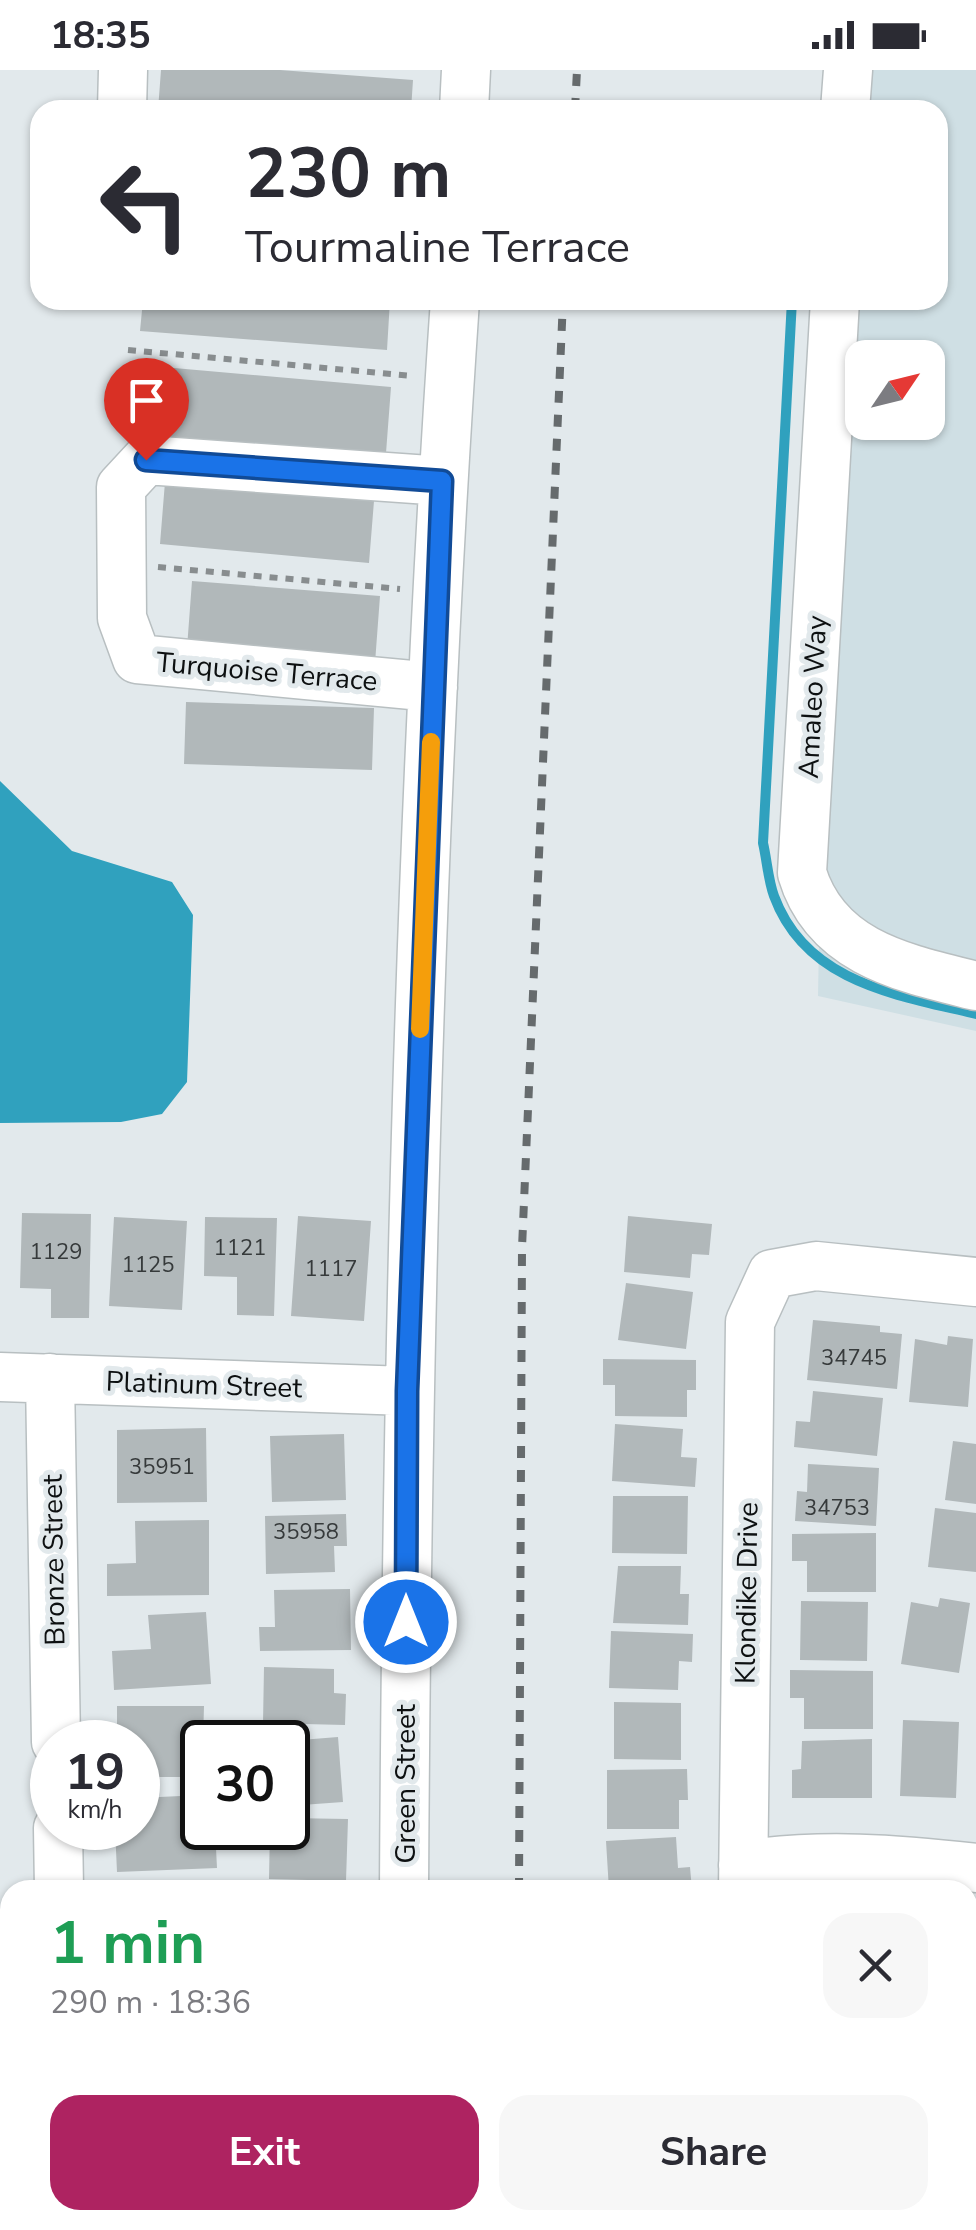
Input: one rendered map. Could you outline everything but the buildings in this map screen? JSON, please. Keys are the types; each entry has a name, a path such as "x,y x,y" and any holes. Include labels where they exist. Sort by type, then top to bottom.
{"street":[{"path":"122,100 123,70"},
{"path":"464,100 466,70"},
{"path":"846,100 848,70"},
{"name":"Green Street","path":"404,1880 407,1391 442,481 454,310"},
{"name":"Amaleo Way","path":"834,310 802,873 810,900 844,938 886,964 976,986"},
{"name":"Turquoise Terrace","path":"434,687 136,672 122,618 121,487 146,460 442,481"},
{"name":"Klondike Drive","path":"743,1878 750,1322 772,1274 816,1266 976,1282"},
{"name":"Platinum Street","path":"0,1378 407,1391"},
{"name":"Bronze Street","path":"50,1378 56,1720"},
{"path":"58,1850 59,1880"},
{"path":"743,1878 780,1859 906,1860 976,1868"}],"path":[{"path":"128,350 450,379"},
{"path":"122,565 438,592"}],"shaded area":[{"path":"836,70 976,70 976,1031 818,996 831,310 948,310 948,100 835,100"}],"water":[{"path":"0,781 72,851 172,882 193,915 187,1082 162,1114 121,1122 0,1123"}],"waterway":[{"path":"791,310 763,843 772,890 789,925 831,967 886,991 976,1014"}],"railway":[{"path":"576,100 577,70"},
{"path":"519,1880 522,1248 563,310"}],"slow traffic":[{"path":"420,1029 431,742"}],"route":[{"path":"146,460 442,481 425,843 407,1391 406,1622"}]}
